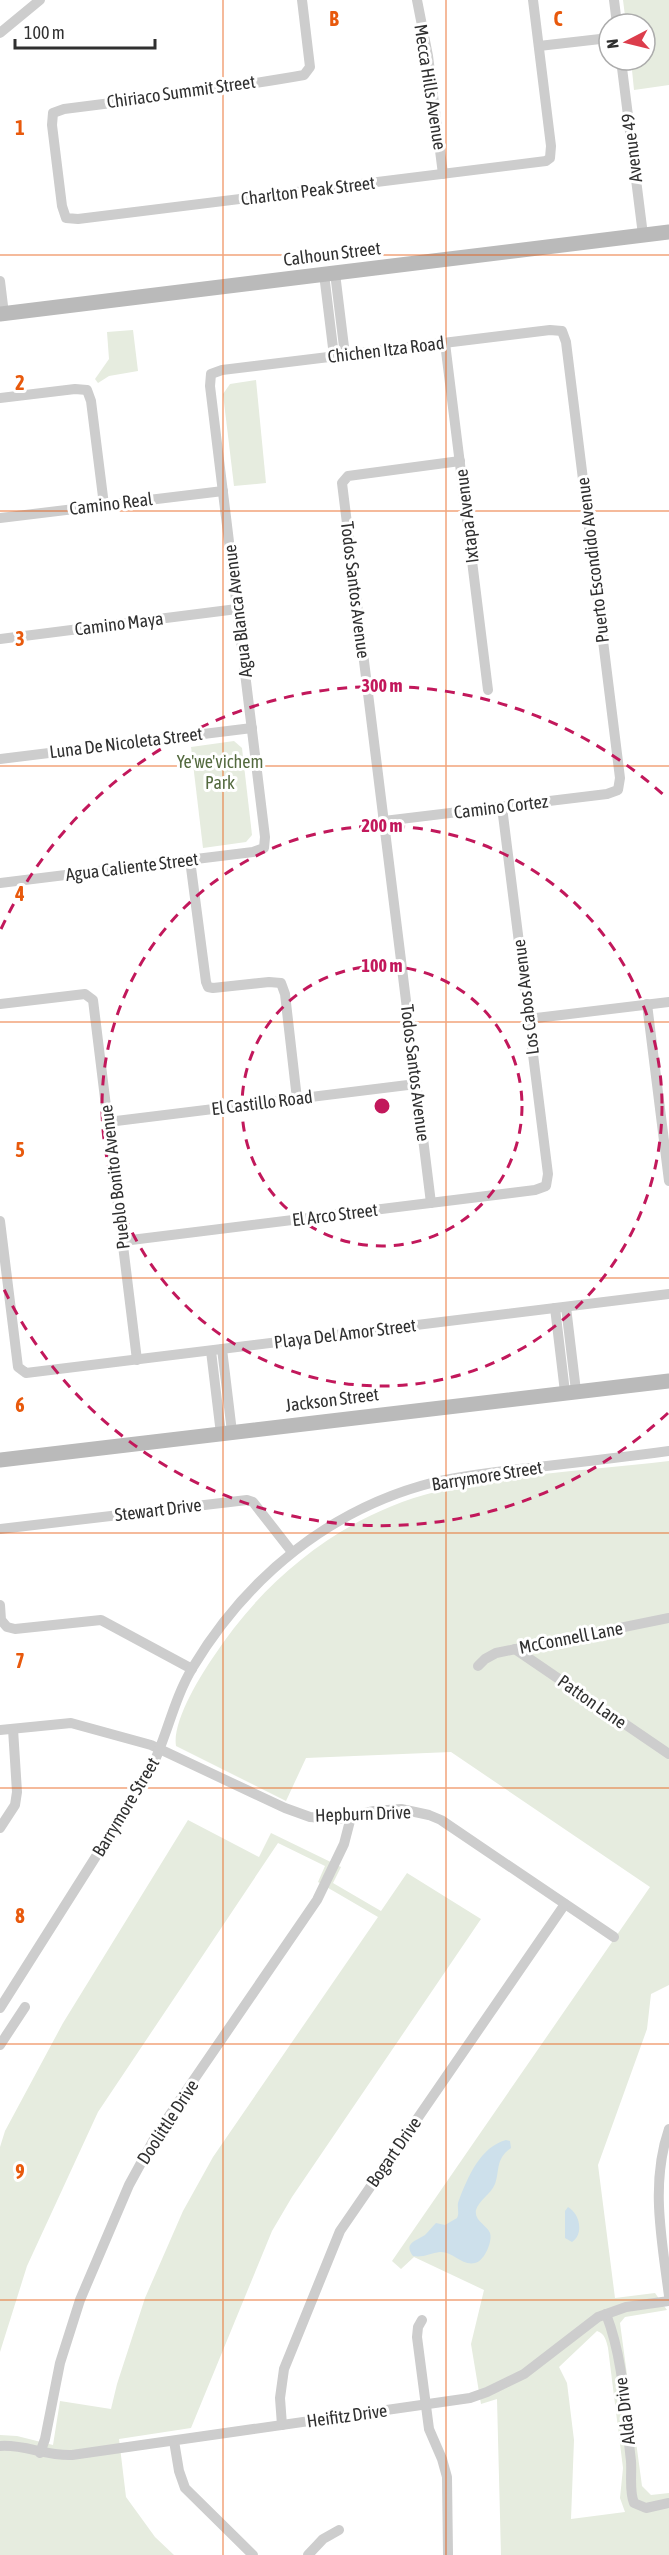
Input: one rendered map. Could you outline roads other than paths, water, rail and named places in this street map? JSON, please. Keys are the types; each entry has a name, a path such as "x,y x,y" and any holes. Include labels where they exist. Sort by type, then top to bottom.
{"street":[{"path":"0,33 40,0"},
{"name":"Chiriaco Summit Street","path":"66,218 63,213 56,160 51,118 53,113 64,109 229,88 308,72 310,67 302,0"},
{"name":"Mecca Hills Avenue","path":"417,0 428,56 443,174"},
{"path":"533,0 539,46 597,39"},
{"name":"Charlton Peak Street","path":"66,218 78,219 443,174 539,162 550,158 551,146 539,46"},
{"name":"Avenue 49","path":"622,72 643,236"},
{"name":"Calhoun Street","path":"2,314 669,232"},
{"path":"330,274 340,356"},
{"path":"0,281 2,314"},
{"name":"Chichen Itza Road","path":"211,374 222,370 550,330 562,331"},
{"name":"Puerto Escondido Avenue","path":"562,331 566,342 620,778 618,790"},
{"name":"Ixtapa Avenue","path":"445,343 488,690"},
{"name":"Agua Blanca Avenue","path":"211,374 210,386 265,837 264,848"},
{"path":"0,398 75,389 87,390 91,401 104,505"},
{"name":"Todos Santos Avenue","path":"431,1203 343,490 344,478 355,474 460,461"},
{"name":"Camino Real","path":"0,518 223,490"},
{"name":"Camino Maya","path":"0,639 237,609"},
{"name":"Luna De Nicoleta Street","path":"0,759 252,728"},
{"name":"Camino Cortez","path":"384,821 607,794 618,790"},
{"name":"Los Cabos Avenue","path":"502,807 548,1174 546,1186"},
{"name":"Agua Caliente Street","path":"0,884 253,852 264,848"},
{"path":"190,860 206,982 213,988 269,982 280,983 285,994 297,1099"},
{"name":"Pueblo Bonito Avenue","path":"0,1004 78,994 90,996 93,1000 137,1360"},
{"path":"528,1019 669,1002"},
{"path":"647,1004 669,1180"},
{"name":"El Castillo Road","path":"108,1122 416,1084"},
{"name":"El Arco Street","path":"123,1241 535,1190 546,1186"},
{"name":"Playa Del Amor Street","path":"0,1221 17,1360 21,1372 33,1373 669,1294"},
{"path":"560,1308 570,1391"},
{"path":"217,1350 227,1433"},
{"name":"Jackson Street","path":"0,1460 669,1381"},
{"name":"Barrymore Street","path":"0,2008 150,1771 161,1749 169,1717 192,1669 211,1638 247,1593 292,1552 330,1526 368,1506 434,1483 480,1474 669,1451"},
{"name":"Stewart Drive","path":"0,1529 247,1500 253,1502 292,1552"},
{"path":"0,1605 2,1620 7,1627 15,1629 101,1620 192,1669"},
{"name":"McConnell Lane","path":"478,1666 485,1659 515,1649 669,1618"},
{"name":"Patton Lane","path":"515,1649 669,1755"},
{"name":"Hepburn Drive","path":"0,1730 71,1723 161,1749 297,1813 324,1819 351,1817 387,1809 429,1815 441,1820 614,1938"},
{"path":"0,1828 15,1805 17,1792 13,1729"},
{"name":"Doolittle Drive","path":"40,2453 45,2439 56,2376 75,2313 129,2185 159,2132 317,1900 344,1844 351,1817"},
{"name":"Bogart Drive","path":"282,2425 280,2398 284,2369 340,2231 565,1904"},
{"path":"0,2045 25,2007"},
{"path":"669,2129 661,2158 657,2189 669,2299"},
{"name":"Heifitz Drive","path":"0,2446 17,2446 40,2453 72,2455 470,2398 503,2385 543,2361 588,2324 606,2314 626,2307 669,2299"},
{"name":"Alda Drive","path":"606,2314 616,2342 632,2474 632,2497 634,2503 640,2506 654,2507 669,2503"},
{"path":"422,2320 418,2327 417,2337 429,2429 447,2477 448,2555"},
{"path":"174,2441 179,2471 185,2488 253,2555"},
{"path":"308,2555 323,2539 339,2530"}],"water":[{"path":"506,2140 510,2141 511,2148 502,2156 493,2188 476,2210 477,2217 491,2237 482,2259 470,2263 444,2252 413,2256 409,2248 412,2243 425,2235 436,2223 445,2225 457,2218 458,2202 476,2164 489,2149"},
{"path":"568,2207 575,2214 579,2224 578,2234 572,2242 565,2238 565,2211"}],"park label":[{"name":"Ye'we'vichem Park","path":"220,772"}]}
